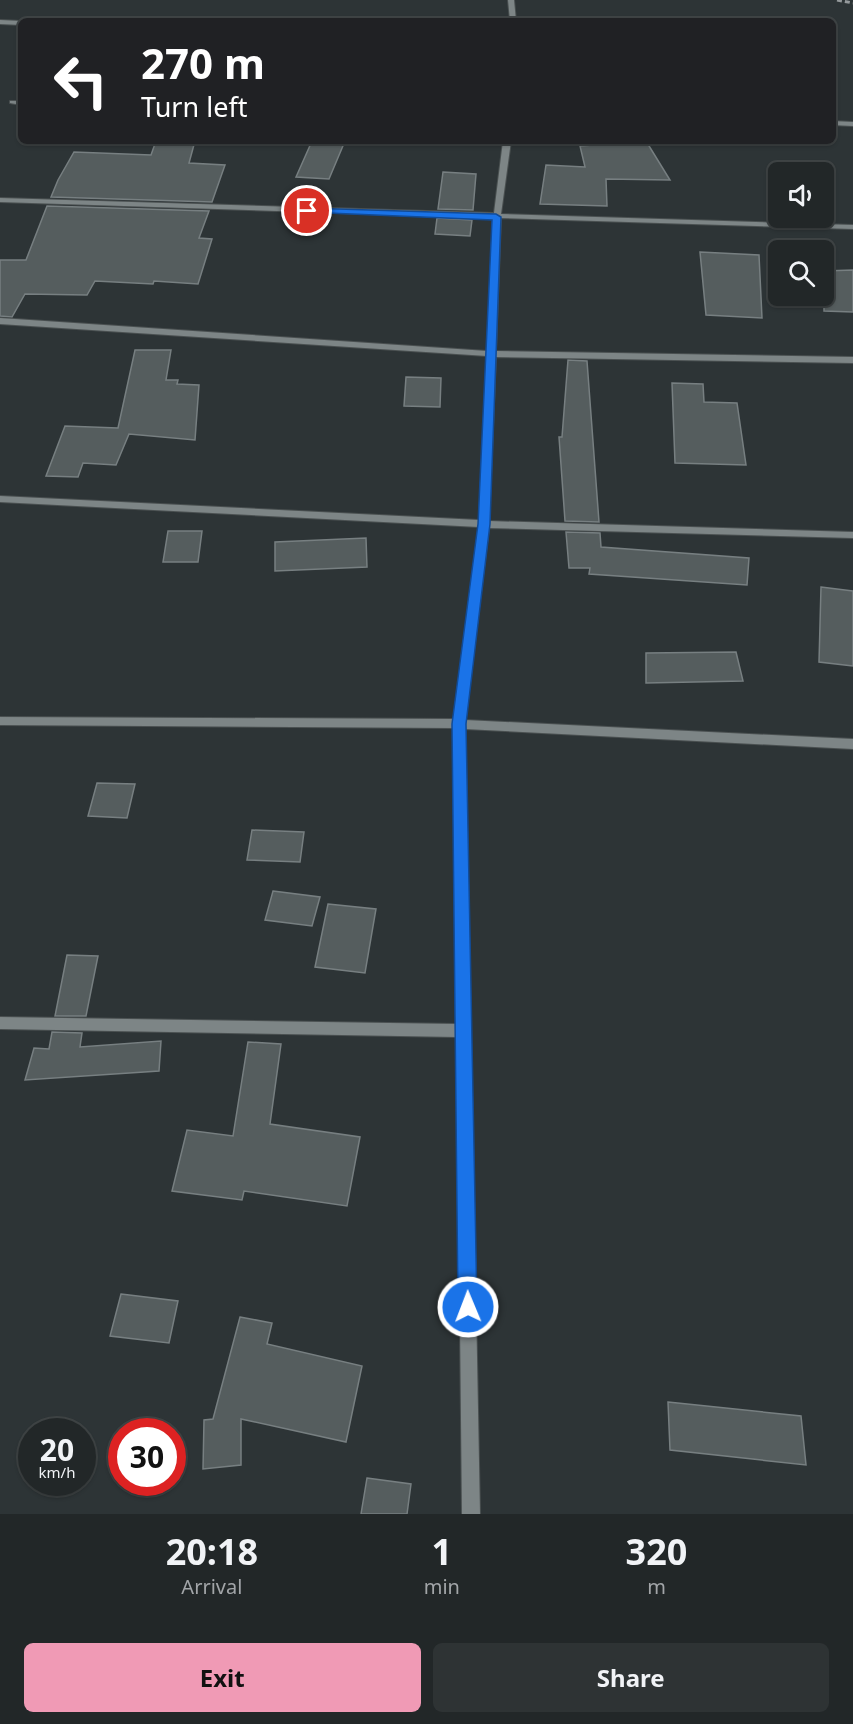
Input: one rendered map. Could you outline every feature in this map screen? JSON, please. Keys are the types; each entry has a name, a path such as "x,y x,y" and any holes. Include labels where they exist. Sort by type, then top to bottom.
{"street":[{"path":"511,0 513,18"},
{"path":"0,22 18,22"},
{"path":"12,102 18,103"},
{"path":"836,123 853,124"},
{"path":"471,1514 459,724 484,524 496,217 507,144"},
{"path":"0,200 853,227"},
{"path":"0,321 491,354 853,360"},
{"path":"0,499 484,524 853,535"},
{"path":"0,721 459,724 853,744"},
{"path":"0,1023 463,1031"}],"building":[{"path":"155,144 194,144 189,163 225,165 212,202 51,197 74,152 151,155"},
{"path":"311,144 344,144 329,179 296,177"},
{"path":"648,144 670,180 606,179 607,206 540,204 546,165 585,167 580,146"},
{"path":"443,172 476,174 473,210 438,209"},
{"path":"47,206 209,211 199,238 212,239 198,284 95,281 87,295 25,294 12,317 0,316 0,260 26,260"},
{"path":"437,218 472,220 470,236 435,234"},
{"path":"700,252 759,255 762,318 706,315"},
{"path":"853,270 853,312 824,311 824,306 834,306 834,271"},
{"path":"135,350 171,350 166,380 178,380 177,384 199,385 195,440 129,434 116,465 83,463 78,477 46,476 65,426 118,428"},
{"path":"568,360 587,361 599,522 565,521 559,437 562,437"},
{"path":"406,377 441,378 440,407 404,406"},
{"path":"672,383 703,384 704,402 737,403 746,465 675,463"},
{"path":"168,531 202,531 198,562 163,562"},
{"path":"566,532 600,533 601,547 749,558 747,585 589,574 590,568 569,568"},
{"path":"366,538 367,567 275,571 275,542"},
{"path":"821,587 853,591 853,666 819,662"},
{"path":"736,652 743,681 646,683 646,653"},
{"path":"97,783 135,784 127,818 88,816"},
{"path":"252,830 304,832 300,862 247,860"},
{"path":"273,891 320,897 312,926 265,920"},
{"path":"328,904 376,909 365,973 315,967"},
{"path":"67,955 98,956 86,1016 55,1016"},
{"path":"52,1032 82,1033 80,1047 161,1041 159,1071 25,1080 34,1048 49,1049"},
{"path":"248,1042 281,1044 270,1124 360,1137 347,1206 244,1191 242,1200 172,1191 187,1130 233,1136"},
{"path":"121,1294 178,1301 169,1343 110,1336"},
{"path":"240,1317 272,1323 267,1344 362,1366 346,1442 241,1419 241,1465 203,1469 204,1420 213,1419"},
{"path":"668,1402 801,1416 806,1465 670,1450"},
{"path":"367,1478 411,1484 407,1514 361,1514"}],"railway":[{"path":"837,0 853,3"}],"route":[{"path":"307,211 496,217 484,524 459,724 468,1307"}]}
